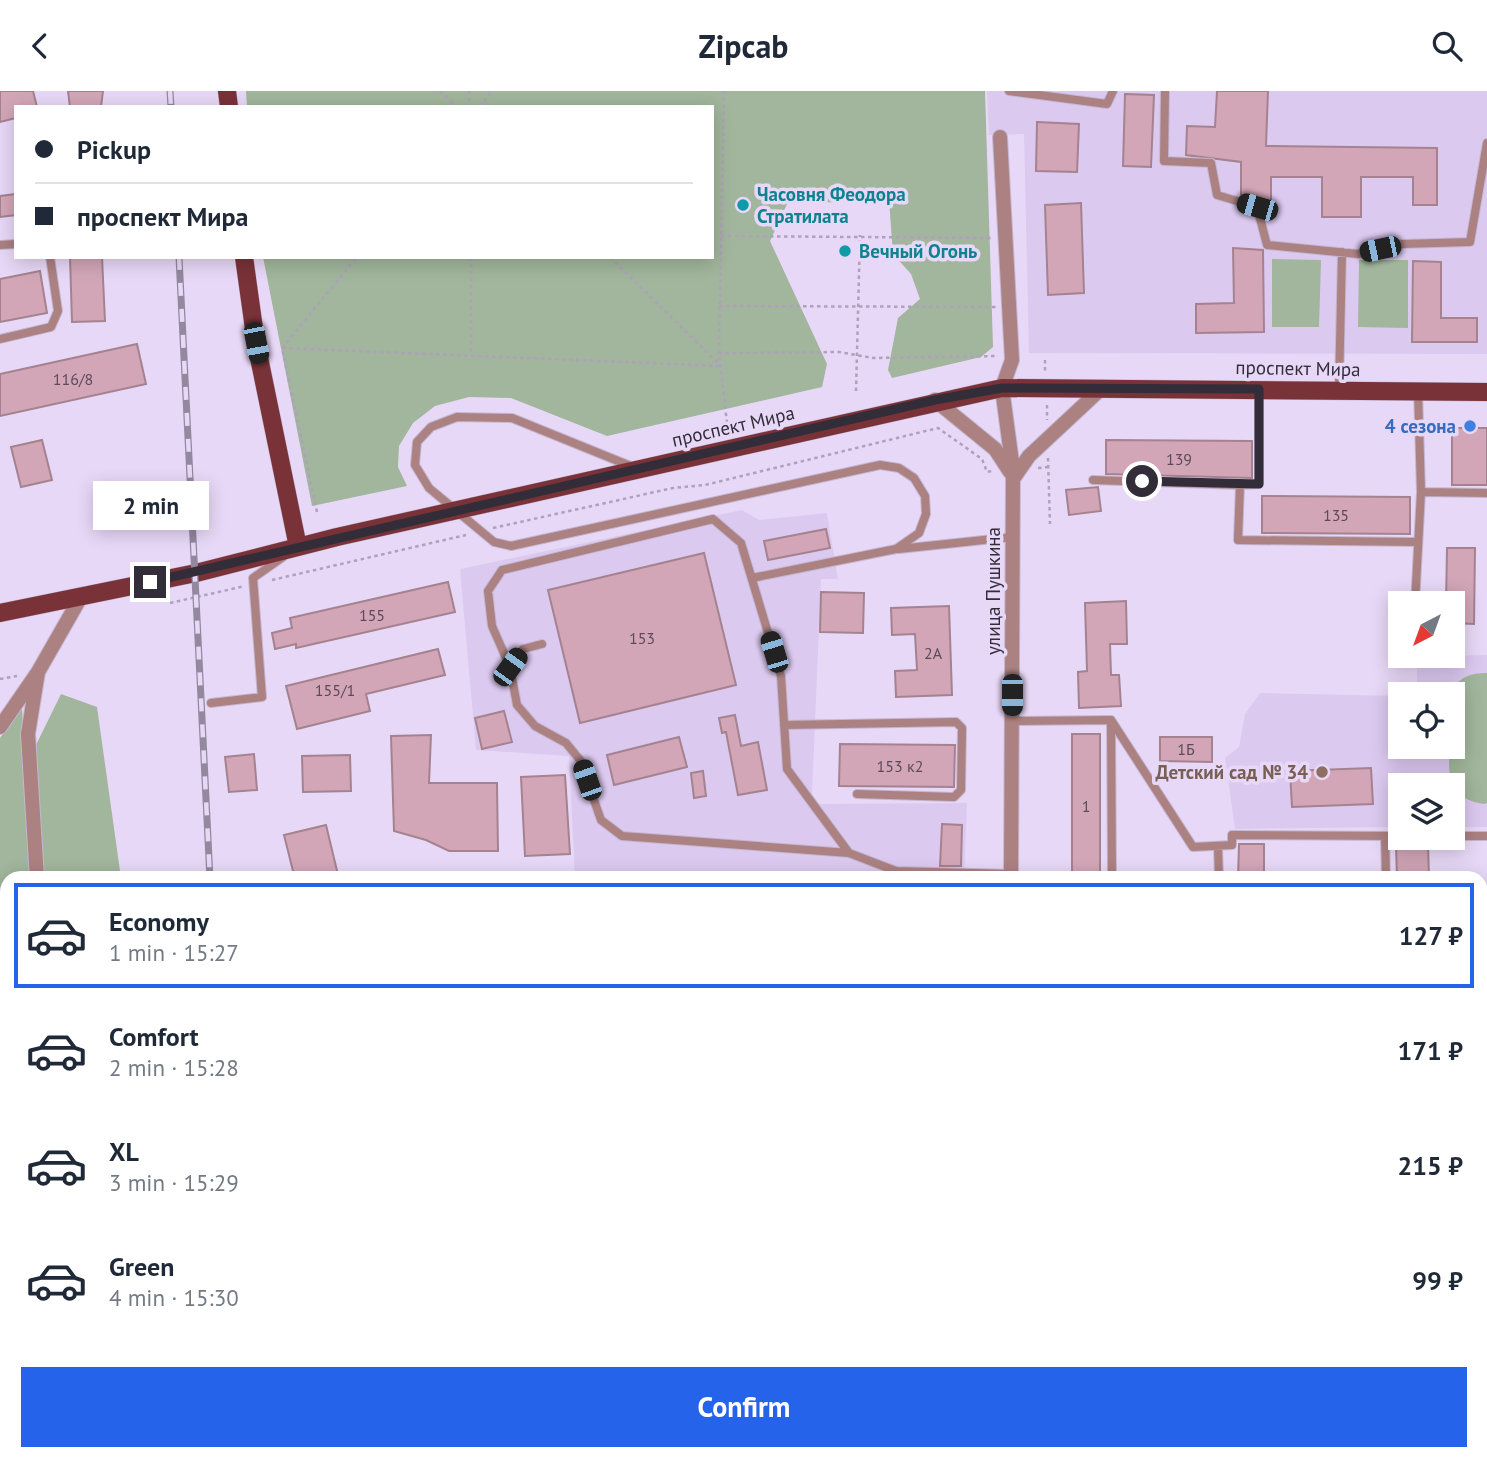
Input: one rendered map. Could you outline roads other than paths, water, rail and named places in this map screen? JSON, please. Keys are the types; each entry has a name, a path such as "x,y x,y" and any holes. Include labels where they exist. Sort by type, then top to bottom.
{"main road":[{"path":"244,259 256,343 298,547"},
{"name":"проспект Мира","path":"0,613 196,573 935,400 1002,388 1487,392"}],"street":[{"path":"1000,137 1012,360 1002,388"},
{"path":"1013,479 1029,456 1103,387"},
{"name":"улица Пушкина","path":"1002,388 1013,479 1011,871"},
{"path":"935,400 1003,457 1013,479"},
{"path":"0,727 37,672 82,595"},
{"path":"37,672 28,734 37,871"}],"lane":[{"path":"1009,91 1107,104 1113,91"},
{"path":"1165,91 1164,161 1211,163 1217,195 1257,207 1268,245 1358,254 1402,244 1470,242 1487,143"},
{"path":"1339,390 1342,252"},
{"path":"0,339 51,327 58,311 50,259"},
{"path":"1093,480 1259,484 1259,389"},
{"path":"1416,591 1421,492 1418,390"},
{"path":"638,469 512,418 457,417 431,427 417,442 415,465 429,488 494,542 511,546 880,465 899,468 914,478 925,496 926,514 919,533 896,549"},
{"path":"1240,485 1238,540 1418,542"},
{"path":"1421,492 1487,493"},
{"path":"849,853 787,769 781,676 752,578 741,543 713,519 502,570 488,591 492,626 510,667 517,705 535,726 566,743 580,760 601,820 622,837 849,853 896,871"},
{"path":"752,578 896,549 1012,537"},
{"path":"211,703 262,697 253,578 298,547"},
{"path":"510,667 523,649 542,644"},
{"path":"1012,722 1111,720"},
{"path":"1111,720 1193,847 1231,845 1232,835 1385,836 1386,871"},
{"path":"1111,720 1112,871"},
{"path":"784,725 956,722 962,728 961,790 954,797 857,794"},
{"path":"1465,836 1487,836"},
{"path":"1218,846 1219,871"}],"railway":[{"path":"170,91 171,105"},
{"path":"179,259 210,871"}],"place":[{"name":"Часовня Феодора Стратилата","path":"743,205"},
{"name":"Вечный Огонь","path":"845,251"},
{"name":"4 сезона","path":"1470,426"},
{"name":"Детский сад № 34","path":"1322,772"}]}
